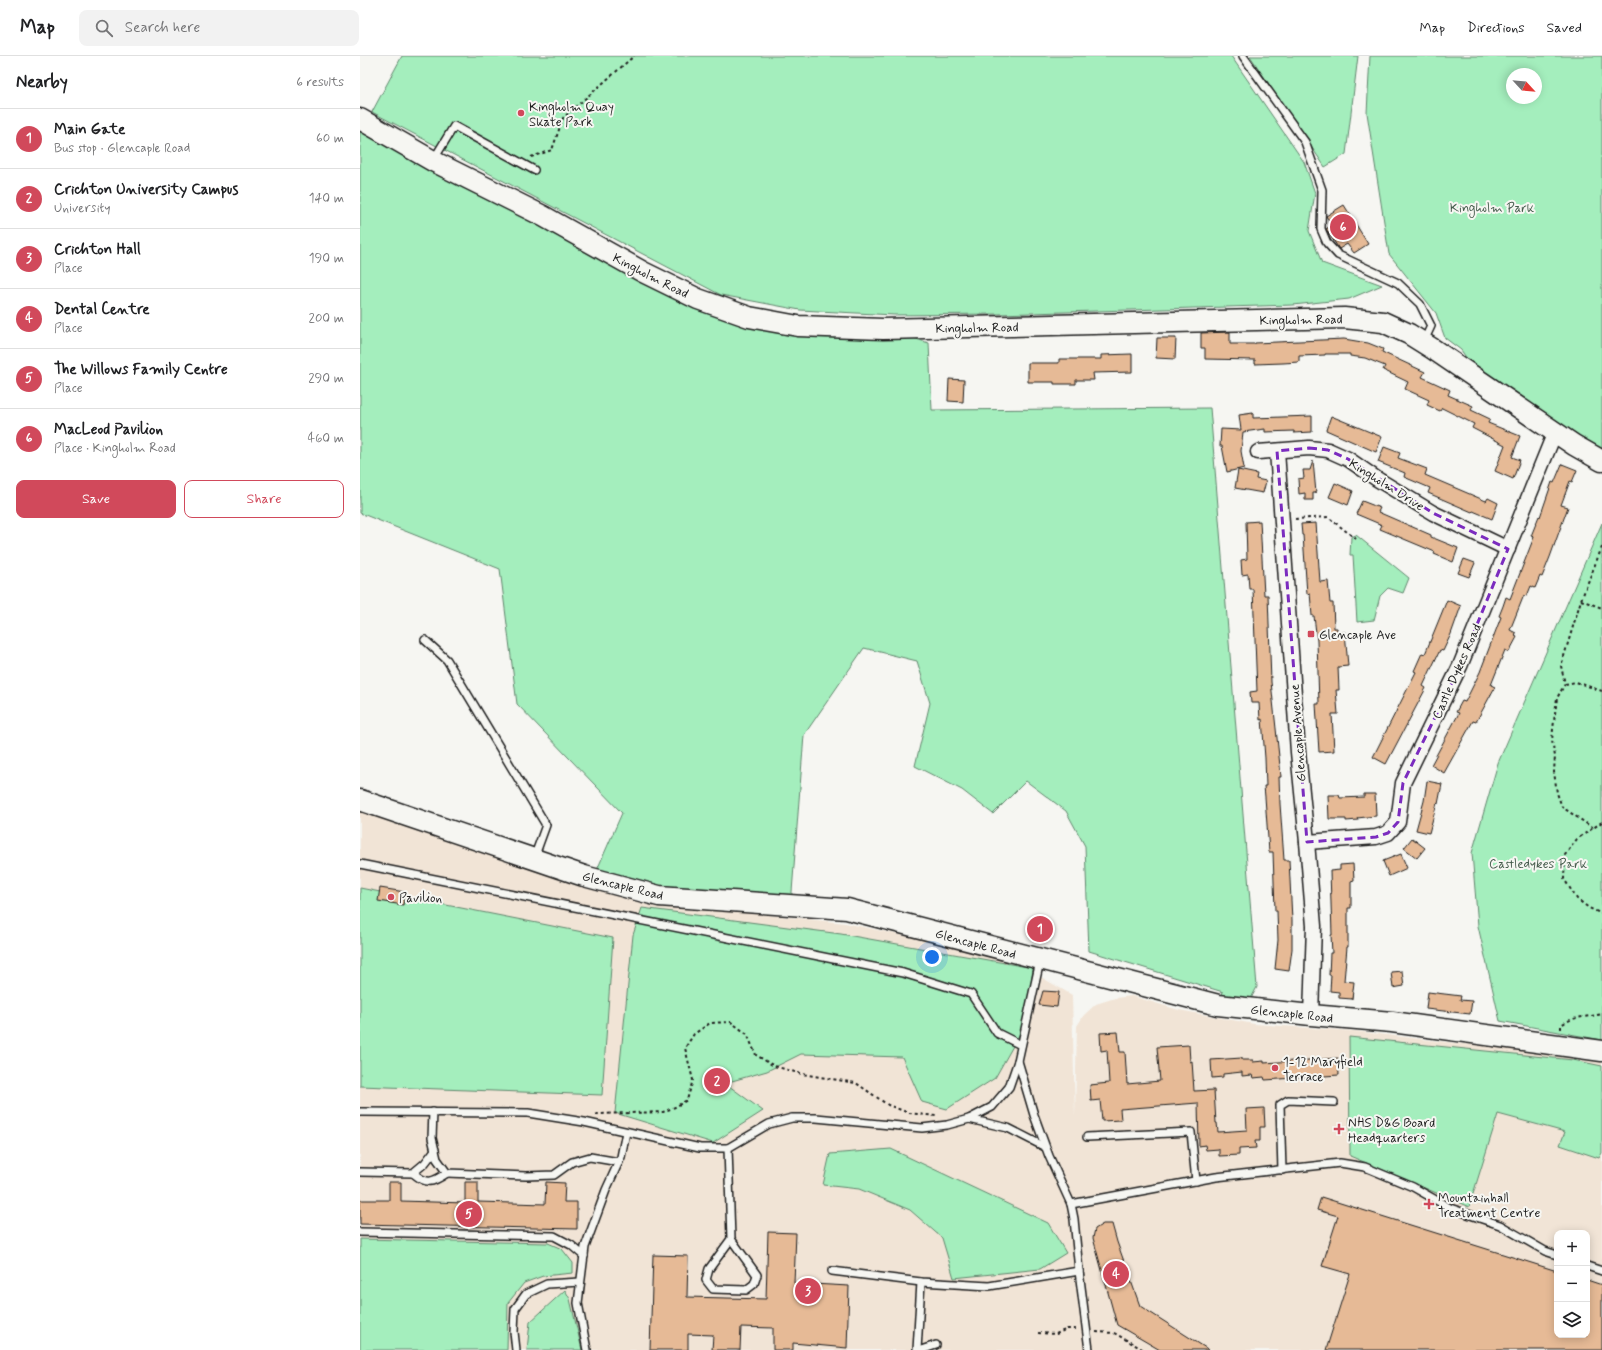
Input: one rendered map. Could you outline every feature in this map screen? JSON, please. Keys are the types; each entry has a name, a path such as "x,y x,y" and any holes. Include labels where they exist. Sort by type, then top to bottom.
{"main road":[{"name":"Kingholm Road","path":"360,119 433,161 543,216 643,272 698,299 749,317 798,326 883,329 1344,318 1383,322 1409,334 1574,445 1602,461"},
{"name":"Glencaple Road","path":"360,800 584,876 659,896 847,909 1218,1005 1392,1022 1602,1051"}],"street":[{"name":"Castle Dykes Road","path":"1307,842 1376,838 1388,833 1398,822 1403,783 1460,666 1555,432"},
{"name":"Kingholm Drive","path":"1258,452 1309,448 1328,450 1348,459 1377,479 1433,513 1508,549"},
{"name":"Glencaple Avenue","path":"1277,451 1298,752 1314,926 1311,1015"}],"lane":[{"path":"1244,56 1305,142 1322,190 1321,228 1327,243 1338,255 1398,283 1420,304 1431,326 1423,343"},
{"path":"433,161 454,126 534,170"},
{"path":"425,640 447,660 546,825 534,859"},
{"path":"360,864 903,973 971,994 997,1032 1021,1045"},
{"path":"360,1112 528,1113 584,1122 700,1148 728,1148 769,1124 792,1118 816,1118 922,1128 947,1126 969,1119 992,1107 1009,1087 1018,1061 1040,960"},
{"path":"1018,1061 1045,1147 1071,1204 1089,1350"},
{"path":"1282,1170 1280,1106 1288,1100 1334,1102"},
{"path":"433,1112 432,1138 437,1159 447,1173"},
{"path":"969,1119 1008,1128 1045,1147"},
{"path":"587,1350 578,1303 585,1247 606,1190 619,1162 626,1132"},
{"path":"1087,1137 1191,1132 1196,1181"},
{"path":"728,1148 732,1239 757,1275 754,1284 746,1290 713,1289 706,1280 709,1269 732,1239"},
{"path":"413,1173 425,1163 435,1150"},
{"path":"360,1172 413,1173 422,1181 434,1181 447,1173 526,1176 554,1175 572,1162 590,1157 619,1162"},
{"path":"1071,1204 1196,1181 1340,1163 1365,1167 1413,1187 1450,1208 1500,1225 1545,1251 1554,1254"},
{"path":"360,1232 554,1236 571,1245 584,1256"},
{"path":"1590,1267 1602,1271"},
{"path":"832,1271 921,1282 989,1286 1079,1271"},
{"path":"516,1350 514,1332 515,1309 526,1294 547,1284 580,1282"},
{"path":"917,1350 921,1282"},
{"path":"921,1350 936,1345"}],"path":[{"path":"519,162 552,150 563,118 634,56"},
{"path":"1282,520 1328,517 1356,539"},
{"path":"1593,828 1562,807 1557,793 1554,772 1555,756 1552,741 1556,698 1564,684 1561,666 1581,600 1602,547"},
{"path":"1581,600 1602,608"},
{"path":"1564,684 1576,682 1602,691"},
{"path":"1602,822 1577,839 1565,855 1564,879 1577,899 1589,908 1602,914"},
{"path":"1560,1033 1561,1025 1569,1019 1602,1014"},
{"path":"584,1122 598,1114 663,1112 687,1100 693,1080 685,1048 694,1034 710,1023 732,1022 747,1034 756,1055 774,1066 802,1074 856,1083 888,1105 909,1113 939,1116"},
{"path":"1038,1333 1056,1334 1067,1329 1114,1333 1144,1350"}],"highlighted area":[{"path":"1309,448 1328,450 1348,459 1433,513 1508,549 1460,666 1403,783 1398,822 1388,833 1376,837 1307,842 1277,451"}],"shaded area":[{"path":"360,807 638,901 845,923 1008,958 1072,995 1075,1116 1077,1026 1084,1015 1096,1004 1115,998 1132,996 1179,1010 1254,1024 1354,1031 1463,1044 1563,1053 1602,1060 1602,1350 360,1350"}],"green space":[{"path":"402,56 1231,56 1304,162 1315,193 1309,231 1322,263 1382,285 1349,299 1293,305 998,314 894,315 800,310 721,295 372,112"},
{"path":"1250,56 1358,56 1346,154 1325,167"},
{"name":"Kingholm Park","path":"1370,56 1602,56 1602,455 1482,381 1461,350 1445,338 1436,313 1389,254 1367,113"},
{"path":"360,119 749,317 883,329 929,343 932,410 1210,408 1257,987 1246,1008 1218,1005 1223,992 1089,951 1085,846 1066,811 1026,781 993,814 962,790 915,766 930,703 917,661 864,648 804,735 791,905 593,879 622,813 517,704 500,569 360,513"},
{"name":"Castledykes Park","path":"1602,523 1602,1040 1500,1021 1478,926 1472,853 1498,763"},
{"path":"1356,535 1409,578 1403,593 1388,588 1380,596 1374,620 1357,622 1353,555 1350,555 1351,537"},
{"path":"360,888 613,938 602,1095 360,1086"},
{"path":"642,908 841,934 1033,968 1027,1021 995,1078 947,1109 922,1102 902,1057 801,1054 767,1071 725,1083 763,1111 713,1143 615,1113 633,935"},
{"path":"1349,1037 1573,1060 1602,1066 1602,1153 1599,1158 1560,1145 1565,1132 1498,1114 1469,1207 1350,1156"},
{"path":"891,1149 1048,1223 1066,1253 1040,1269 954,1278 942,1238 910,1210 859,1189 823,1185 830,1154"},
{"path":"360,1239 548,1243 562,1249 573,1263 573,1273 543,1276 524,1283 508,1303 507,1350 360,1350"},
{"path":"565,1290 570,1299 582,1350 527,1350 530,1322"}],"building":[{"path":"1344,205 1368,244 1354,253 1347,244 1339,249 1326,229 1332,225 1326,216"},
{"path":"1230,332 1230,344 1344,339 1368,343 1383,349 1382,352 1425,372 1422,377 1450,390 1448,395 1473,406 1471,410 1490,419 1488,423 1520,436 1512,457 1520,460 1513,479 1495,471 1505,445 1472,428 1474,424 1442,408 1440,411 1427,405 1429,400 1405,389 1408,382 1383,370 1385,366 1365,358 1350,356 1350,354 1299,356 1299,362 1255,364 1255,360 1205,359 1205,348 1201,348 1201,333"},
{"path":"1157,338 1176,338 1175,359 1156,358"},
{"path":"1132,354 1132,372 1093,373 1094,380 1076,380 1076,384 1028,382 1028,363 1059,363 1059,359 1101,359 1101,355"},
{"path":"949,379 964,380 963,402 948,401"},
{"path":"1253,413 1253,418 1312,416 1312,432 1265,432 1265,429 1243,432 1241,451 1244,468 1227,472 1222,446 1220,446 1221,429 1241,430 1239,415"},
{"path":"1331,416 1382,437 1376,452 1326,430"},
{"path":"1384,447 1400,453 1398,458 1427,469 1425,475 1486,501 1488,498 1498,503 1492,519 1428,493 1430,488 1404,477 1405,473 1378,462"},
{"path":"1313,461 1316,493 1313,493 1313,500 1305,500 1305,493 1299,494 1298,479 1304,478 1303,470 1310,470"},
{"path":"1562,464 1577,470 1572,482 1570,481 1561,505 1568,507 1550,557 1542,577 1540,576 1535,588 1531,586 1527,596 1524,595 1510,630 1516,633 1515,636 1517,637 1509,652 1505,650 1491,685 1495,687 1476,722 1473,721 1444,773 1431,765 1459,713 1456,712 1462,701 1465,702 1480,672 1501,617 1499,616 1506,597 1510,599 1534,537 1531,536 1539,516 1540,517 1552,482 1554,483"},
{"path":"1238,470 1257,474 1256,479 1266,481 1263,493 1235,488"},
{"path":"1335,483 1353,491 1348,505 1329,497"},
{"path":"1362,501 1380,508 1378,512 1458,548 1453,562 1434,554 1435,552 1380,529 1382,525 1356,514"},
{"path":"1260,521 1264,595 1268,595 1271,682 1281,777 1279,777 1284,860 1289,860 1292,949 1289,971 1275,969 1278,940 1277,911 1275,911 1273,852 1269,852 1264,786 1266,786 1262,719 1260,720 1259,703 1251,703 1250,692 1257,691 1253,589 1249,589 1248,574 1242,575 1241,560 1247,559 1246,522"},
{"path":"1316,523 1320,582 1328,581 1330,603 1333,603 1334,628 1337,628 1337,633 1345,632 1348,666 1338,667 1339,690 1336,690 1338,714 1332,714 1334,751 1319,752 1316,704 1319,704 1317,641 1314,616 1312,616 1310,593 1307,594 1301,524"},
{"path":"1464,559 1475,563 1469,577 1458,573"},
{"path":"1447,600 1461,606 1451,634 1443,651 1440,650 1423,686 1426,688 1386,764 1373,757 1416,672 1414,671 1422,653 1425,654"},
{"path":"1427,781 1442,784 1438,804 1437,803 1429,833 1416,830 1424,801"},
{"path":"1364,794 1375,794 1376,816 1346,821 1346,819 1329,819 1328,795 1339,795 1340,798 1364,797"},
{"path":"1412,838 1425,848 1417,858 1404,848"},
{"path":"1401,854 1407,868 1389,876 1383,861"},
{"path":"1353,864 1354,880 1351,881 1351,908 1348,908 1348,947 1344,981 1354,982 1352,999 1339,998 1339,992 1330,991 1331,975 1329,975 1330,953 1332,953 1330,871 1340,870 1340,865"},
{"name":"Pavilion","path":"380,888 405,892 403,905 378,901"},
{"path":"1402,971 1404,986 1393,988 1391,972"},
{"path":"1043,991 1059,992 1057,1007 1039,1005"},
{"path":"1428,992 1461,996 1460,1000 1472,1001 1470,1014 1426,1009"},
{"path":"1118,1032 1120,1052 1125,1052 1127,1084 1160,1081 1157,1047 1189,1045 1190,1062 1192,1061 1194,1091 1214,1090 1218,1132 1247,1130 1246,1109 1264,1108 1265,1127 1260,1127 1260,1141 1255,1141 1256,1148 1239,1149 1239,1155 1219,1156 1219,1149 1206,1150 1205,1145 1199,1146 1198,1103 1120,1109 1121,1120 1102,1121 1100,1100 1091,1101 1090,1085 1109,1083 1107,1050 1101,1051 1100,1033"},
{"name":"1-12 Maryfield Terrace","path":"1242,1058 1242,1060 1253,1060 1253,1062 1264,1061 1264,1063 1338,1058 1339,1075 1265,1080 1264,1077 1253,1078 1252,1075 1242,1076 1242,1072 1223,1074 1223,1077 1212,1078 1211,1060"},
{"path":"389,1182 401,1182 401,1201 465,1203 465,1182 478,1182 478,1202 545,1204 546,1182 565,1183 564,1202 577,1202 577,1229 360,1224 360,1200 389,1200"},
{"name":"Mountainhall Treatment Centre","path":"1321,1197 1554,1270 1554,1338 1590,1338 1590,1281 1602,1285 1602,1350 1326,1350 1350,1274 1322,1266 1338,1216 1317,1210"},
{"path":"1103,1224 1112,1224 1140,1306 1209,1350 1160,1350 1117,1325 1093,1238 1095,1229"},
{"path":"768,1232 796,1233 794,1283 849,1286 847,1348 793,1343 793,1350 773,1350 773,1328 741,1327 740,1350 712,1350 713,1335 688,1334 688,1350 650,1350 653,1255 688,1256 687,1297 766,1299"}],"place":[{"name":"Kingholm Quay Skate Park","path":"521,113"},
{"name":"MacLeod Pavilion","path":"1343,227"},
{"name":"Glencaple Ave","path":"1311,634"},
{"name":"Pavilion","path":"391,897"},
{"name":"Main Gate","path":"1040,929"},
{"name":"1-12 Maryfield Terrace","path":"1275,1068"},
{"name":"Crichton University Campus","path":"717,1081"},
{"name":"NHS D&G Board Headquarters","path":"1339,1129"},
{"name":"Mountainhall Treatment Centre","path":"1429,1204"},
{"name":"The Willows Family Centre","path":"469,1214"},
{"name":"Dental Centre","path":"1116,1274"},
{"name":"Crichton Hall","path":"808,1291"}]}
